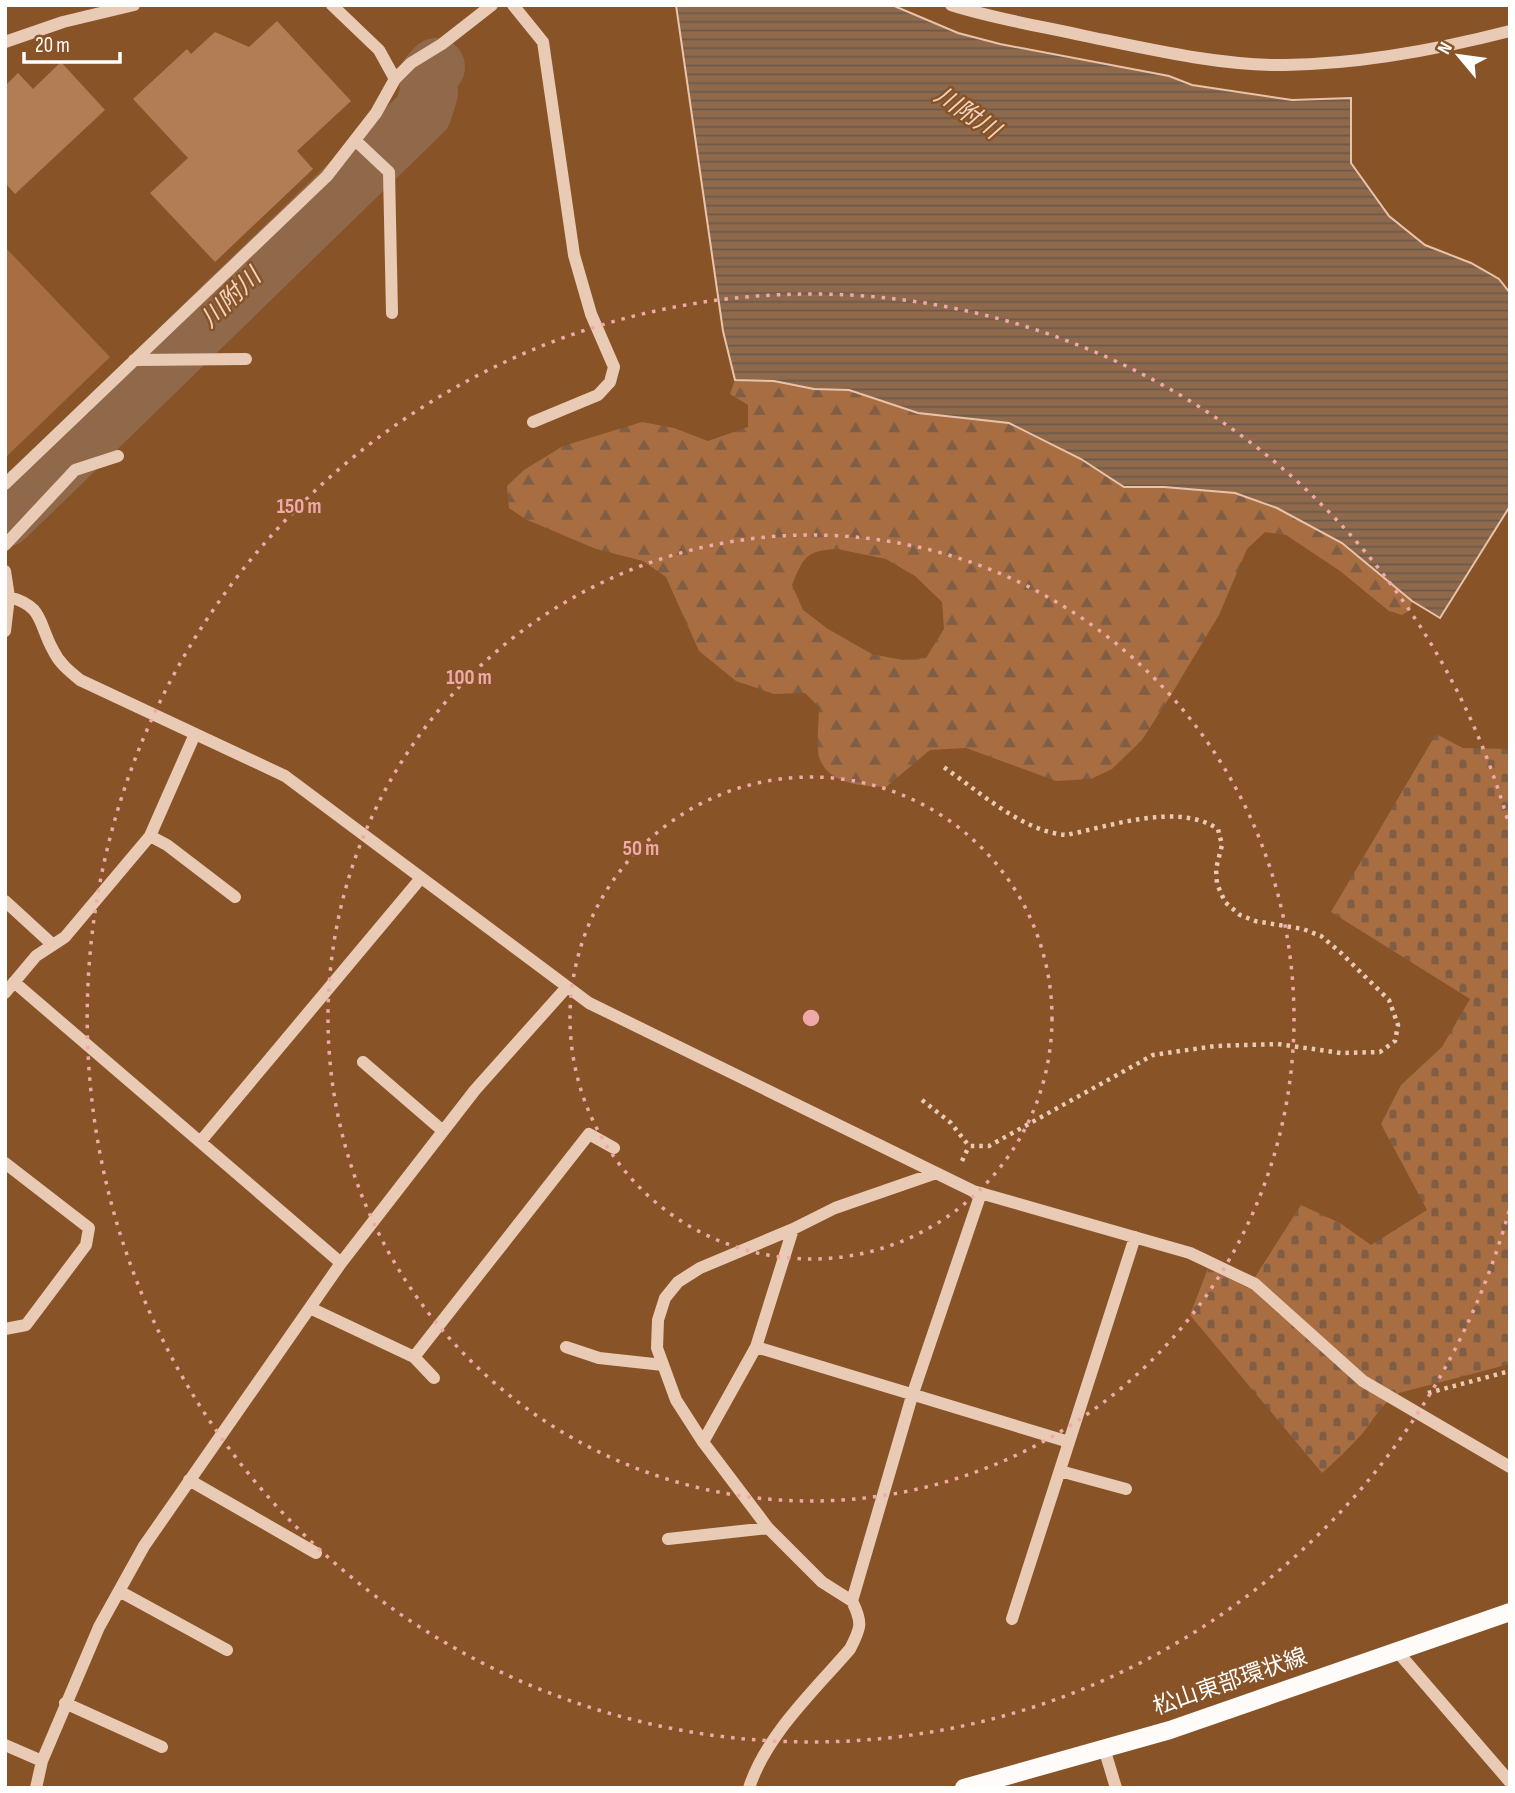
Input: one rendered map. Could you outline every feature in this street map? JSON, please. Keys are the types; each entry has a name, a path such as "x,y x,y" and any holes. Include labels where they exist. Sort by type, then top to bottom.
{"main road":[{"name":"松山東部環状線","path":"964,1788 1170,1730 1510,1612"}],"street":[{"path":"5,42 63,22 134,5"},
{"path":"332,5 379,50 395,79"},
{"path":"5,484 327,176 376,113 395,79 411,63 442,44 492,5"},
{"path":"513,5 543,42 574,255 590,314 614,367 610,382 598,395 533,422"},
{"path":"951,5 986,16 1131,45 1241,63 1281,65 1366,60 1418,52 1510,31"},
{"path":"356,141 385,165 389,172 392,313"},
{"path":"134,360 246,359"},
{"path":"5,545 75,470 118,456"},
{"path":"5,571 9,597 5,631"},
{"path":"9,597 24,601 37,611 53,651 80,680 285,776 589,1003 981,1193 1190,1253 1255,1284 1363,1381 1507,1462"},
{"path":"5,993 36,956 65,937 150,836 195,734"},
{"path":"150,836 167,845 235,897"},
{"path":"201,1142 421,878"},
{"path":"5,901 53,945"},
{"path":"14,982 341,1263"},
{"path":"36,1788 42,1762 65,1703 99,1627 144,1546 341,1263 475,1090 567,988"},
{"path":"363,1062 443,1131"},
{"path":"414,1357 589,1134 614,1148"},
{"path":"5,1163 89,1228 86,1245 26,1325 5,1329"},
{"path":"749,1788 756,1765 770,1743 855,1640 859,1632 860,1617 852,1601 822,1582 768,1528 703,1442 676,1399 663,1365 657,1348 658,1320 665,1298 678,1282 700,1268 793,1229 835,1208 936,1173"},
{"path":"852,1601 912,1396 981,1193"},
{"path":"703,1442 756,1347 793,1229"},
{"path":"1012,1619 1135,1237"},
{"path":"310,1308 414,1357 434,1378"},
{"path":"566,1347 599,1358 663,1365"},
{"path":"756,1347 1069,1442"},
{"path":"1060,1471 1126,1489"},
{"path":"189,1480 316,1553"},
{"path":"668,1539 768,1528"},
{"path":"119,1591 227,1650"},
{"path":"1396,1650 1510,1782"},
{"path":"65,1703 162,1747"},
{"path":"5,1745 42,1762"},
{"path":"1104,1748 1116,1788"}],"path":[{"path":"922,1100 951,1123 969,1146 989,1146 1153,1055 1215,1046 1278,1044 1341,1053 1380,1052 1395,1041 1398,1025 1389,1000 1321,936 1303,929 1255,921 1240,915 1225,902 1217,884 1216,869 1222,845 1218,829 1205,820 1186,816 1163,816 1066,835 1050,834 1032,827 942,766"},
{"path":"1397,1401 1510,1371"}],"green space":[{"path":"5,247 110,357 5,458"},
{"path":"735,380 774,381 814,389 849,390 918,413 1010,423 1081,459 1124,487 1164,487 1235,493 1277,508 1342,543 1412,601 1410,610 1402,615 1389,611 1340,571 1286,535 1265,532 1247,549 1219,615 1142,740 1112,769 1091,779 1056,781 966,748 930,750 886,787 847,782 830,773 819,757 819,707 805,693 774,694 736,681 699,651 666,577 643,561 596,549 525,519 509,508 507,486 524,470 563,446 642,422 674,428 708,441 748,427 748,405 730,394","holes":["837,549 886,559 915,576 942,602 944,629 926,658 902,660 872,654 828,629 803,610 792,585 803,562 818,551"]},
{"path":"1436,734 1463,748 1510,749 1510,1364 1399,1393 1382,1407 1362,1434 1322,1473 1190,1315 1208,1268 1248,1288 1301,1205 1340,1223 1371,1245 1427,1210 1381,1124 1401,1085 1442,1047 1470,999 1331,912"}],"water":[{"path":"676,5 892,5 958,33 1000,44 1169,76 1192,85 1292,100 1351,98 1351,163 1389,216 1425,245 1471,263 1499,279 1510,293 1510,506 1440,618 1412,601 1342,543 1277,508 1235,493 1164,487 1124,487 1081,459 1009,423 918,413 849,390 814,389 774,381 735,380 723,331"}],"building":[{"path":"277,21 351,101 297,151 313,169 215,262 150,193 188,158 133,99 187,49 191,54 215,32 249,47"},
{"path":"61,62 105,110 15,194 5,183 5,86 18,73 33,89"}],"waterway":[{"name":"川附川","path":"5,518 423,112 429,93 428,76 436,67"}]}
